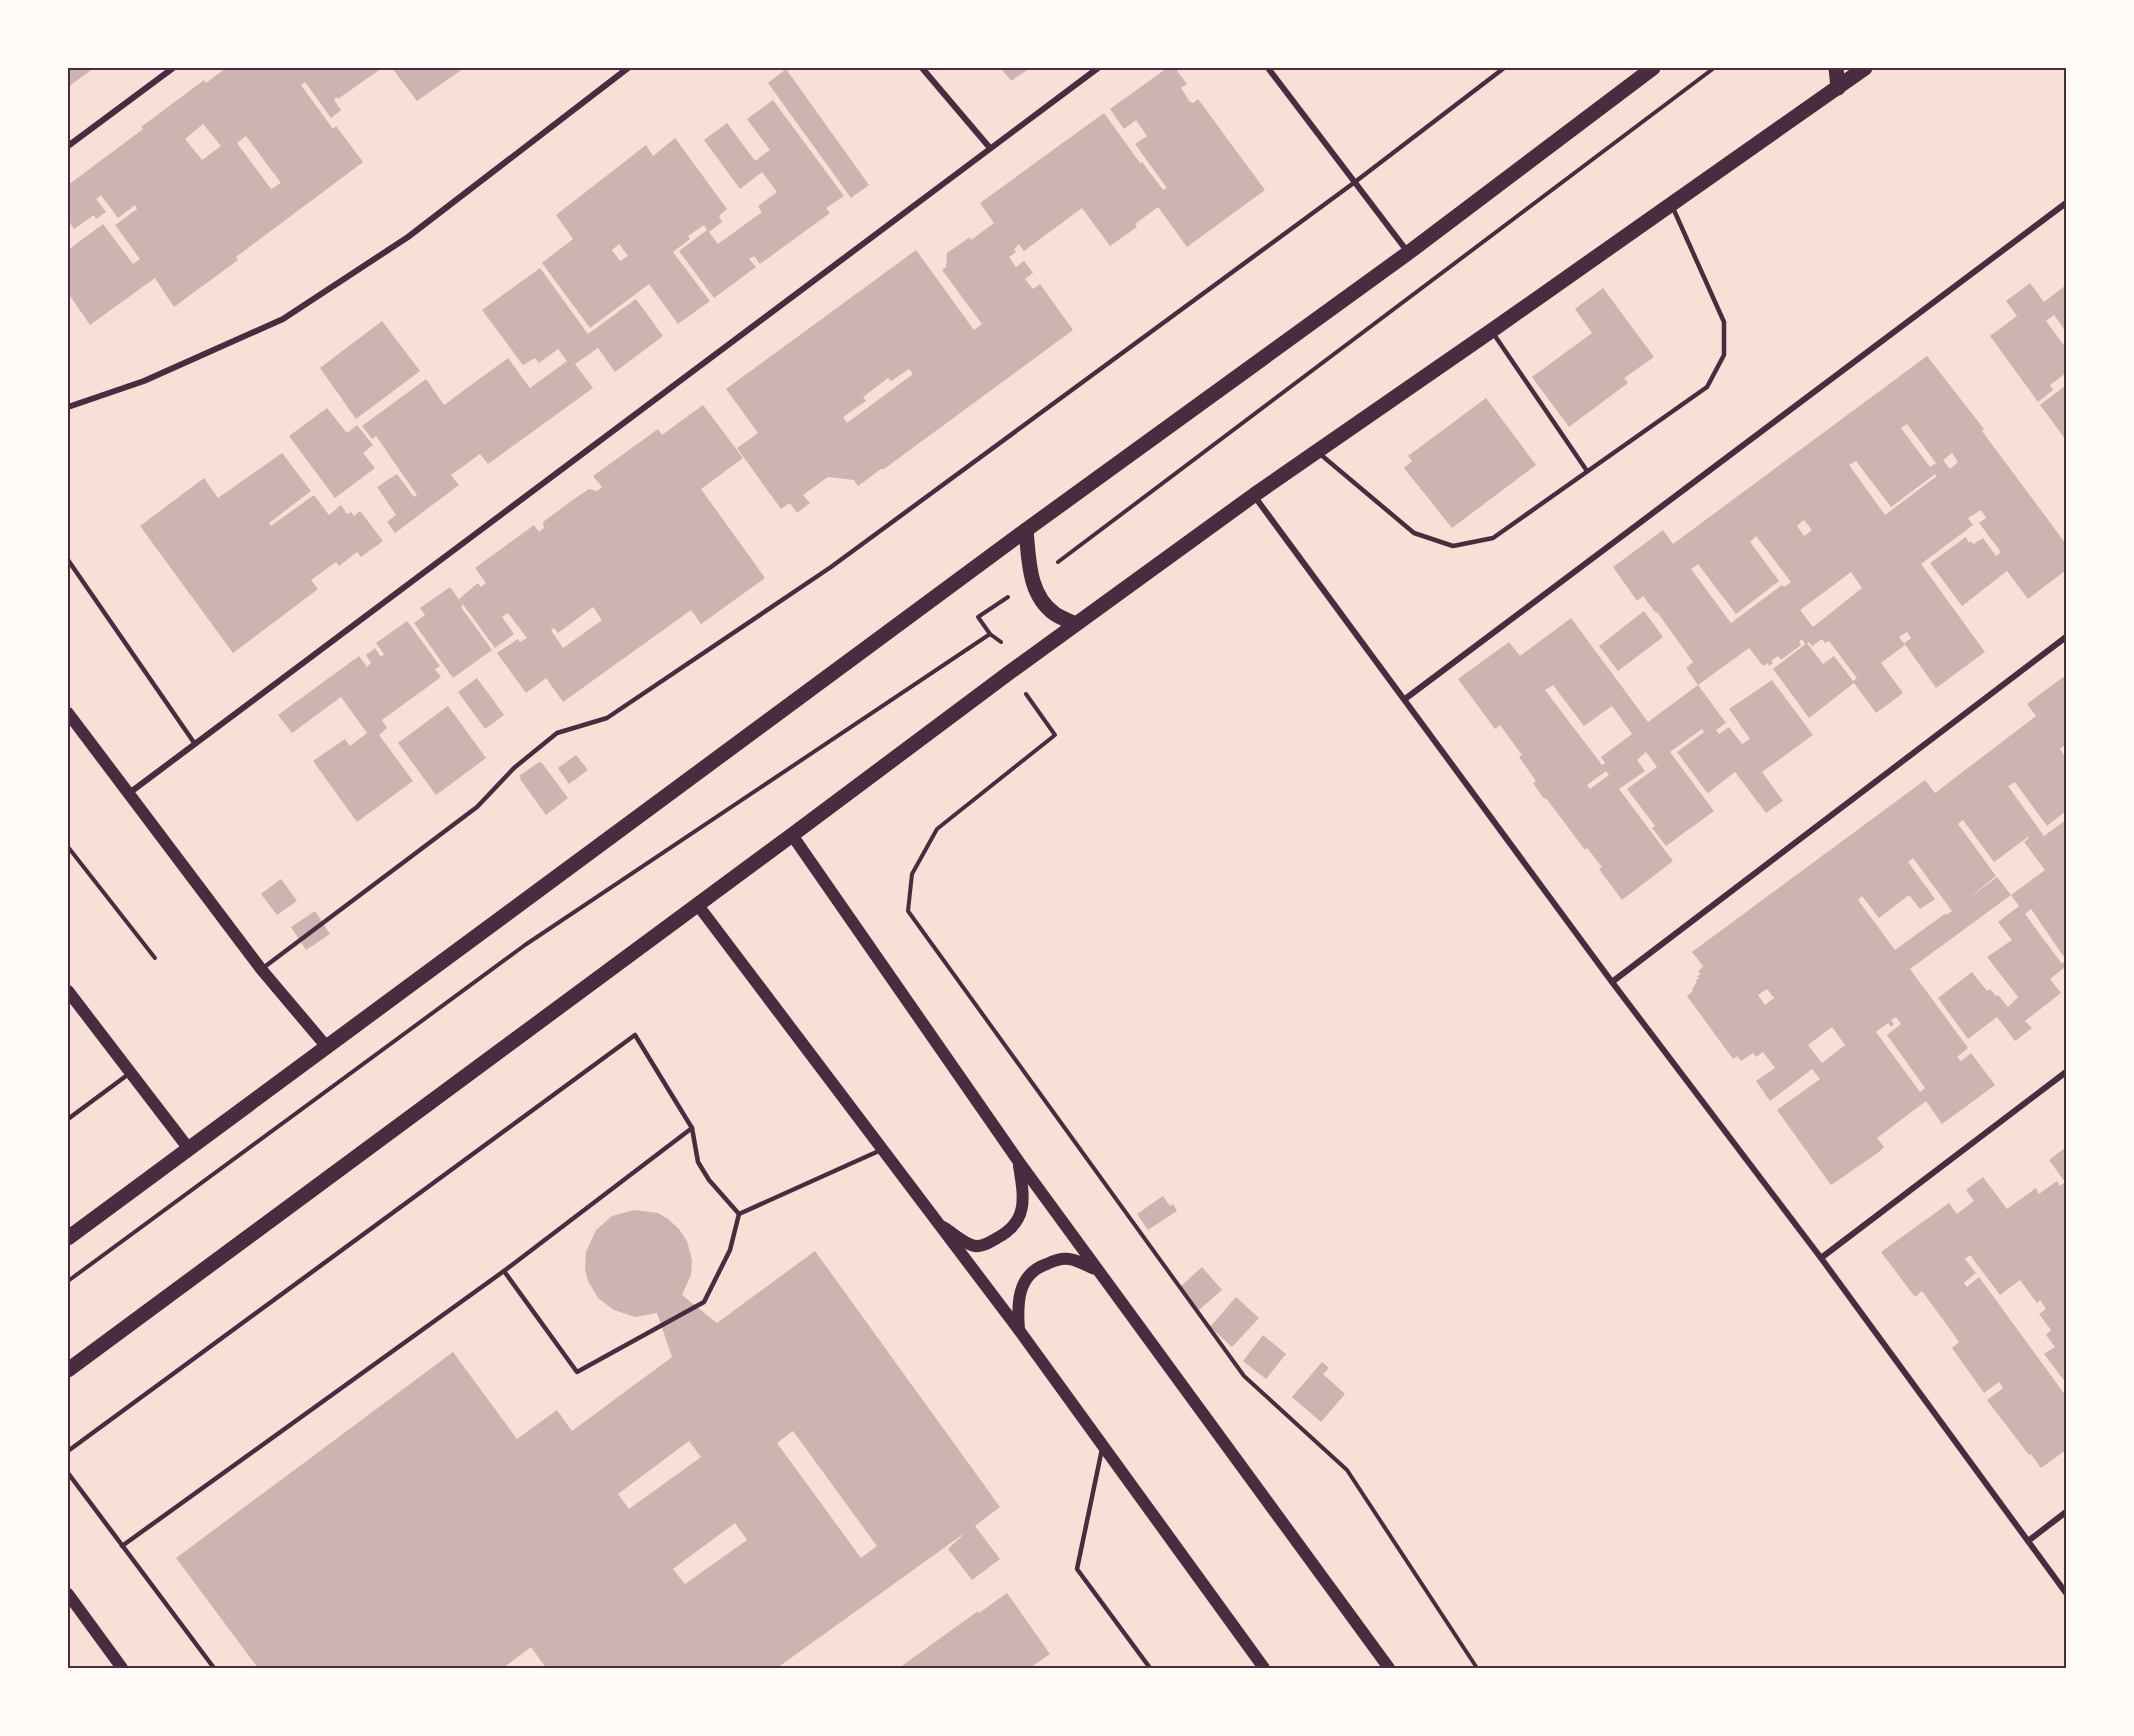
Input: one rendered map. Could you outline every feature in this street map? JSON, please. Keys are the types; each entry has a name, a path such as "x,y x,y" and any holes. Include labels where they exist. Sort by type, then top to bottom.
{"main road":[{"path":"68,1238 1026,530 1408,253 1653,68"},
{"path":"1836,68 1838,88"},
{"path":"68,1370 1010,672 1254,495 1865,68"},
{"path":"1026,530 1032,582 1038,596 1054,614 1076,624"},
{"path":"68,713 261,969 326,1046"},
{"path":"792,835 1096,1270 1389,1668"},
{"path":"697,904 1018,1330 1264,1668"},
{"path":"68,991 189,1149"},
{"path":"934,1221 975,1246 984,1245 1004,1235 1016,1224 1022,1209 1023,1190 1019,1162"},
{"path":"1018,1330 1017,1304 1020,1290 1027,1277 1040,1266 1069,1258 1096,1270"},
{"path":"68,1594 122,1668"}],"street":[{"path":"68,146 173,68"},
{"path":"68,407 144,381 283,320 408,237 628,68"},
{"path":"922,68 990,148"},
{"path":"128,794 1098,68"},
{"path":"1268,68 1408,253"},
{"path":"1405,699 2067,203"},
{"path":"1254,495 1612,982 1821,1258 2067,1593"},
{"path":"1612,982 2067,637"},
{"path":"1821,1258 2067,1072"},
{"path":"2028,1541 2067,1512"}],"lane":[{"path":"261,969 477,807 514,768 557,733 607,718 831,567 1355,182 1504,68"},
{"path":"1317,452 1414,533 1453,546 1492,538 1707,387 1724,355 1724,322 1671,204"},
{"path":"1491,331 1587,471"},
{"path":"68,560 195,744"},
{"path":"68,1451 636,1035 692,1128 698,1162 709,1180 739,1214"},
{"path":"68,1119 130,1073"},
{"path":"122,1546 504,1271 692,1128"},
{"path":"739,1214 881,1150"},
{"path":"504,1271 577,1372 704,1302 730,1250 739,1214"},
{"path":"1103,1447 1077,1569 1150,1668"},
{"path":"68,1473 214,1668"}],"path":[{"path":"1025,661 990,634 978,617 1032,582 1714,68"},
{"path":"68,1281 525,945 990,634"},
{"path":"1010,672 1055,735 937,828 912,874 908,911 1244,1376 1347,1470 1477,1668"},
{"path":"68,847 154,958"}],"building":[{"path":"68,68 94,68 68,87"},
{"path":"226,68 382,68 338,99 337,97 334,100 341,110 331,118 305,82 301,85 333,129 336,126 363,162 236,257 238,260 174,307 155,278 90,325 68,293 68,250 103,224 133,264 140,259 115,225 137,209 135,205 118,218 101,195 96,199 106,212 96,219 94,215 74,229 68,220 68,185 204,80 206,83","holes":["203,124 221,146 202,160 185,139","246,136 281,183 271,189 237,143"]},
{"path":"392,68 464,68 417,101"},
{"path":"1001,68 1030,68 1011,81"},
{"path":"1167,68 1175,68 1187,84 1181,88 1190,102 1193,103 1198,99 1265,190 1187,247 1158,207 1135,224 1137,227 1110,246 1082,208 1024,251 1019,244 1014,249 1016,252 1009,257 1016,267 1024,261 1033,273 1025,279 1033,289 1040,284 1073,330 858,486 854,480 828,477 803,495 810,503 797,513 790,503 781,509 737,448 758,433 726,389 916,250 974,330 982,324 942,270 946,267 947,253 970,237 971,240 994,223 980,203 1104,113 1140,163 1142,162 1163,190 1167,188 1135,144 1147,136 1136,120 1124,129 1110,109","holes":["909,369 913,374 847,423 843,417 866,401 863,397 888,378 891,381"]},
{"path":"786,69 869,185 851,198 768,83"},
{"path":"773,100 844,196 826,208 830,213 760,264 754,256 749,259 756,267 714,298 679,251 707,230 704,225 688,236 690,239 673,252 710,301 678,324 649,284 590,328 542,263 573,239 556,215 646,145 653,156 675,138 727,209 719,216 722,222 709,232 718,244 762,212 758,206 777,192 762,172 740,189 704,140 727,123 755,161 770,150 747,119","holes":["619,244 628,256 620,261 612,250"]},
{"path":"540,268 588,334 636,299 663,336 615,372 598,348 575,364 593,388 488,464 480,454 451,475 459,485 395,533 387,522 396,515 377,487 397,474 414,497 417,495 376,436 372,439 362,426 426,379 444,405 508,358 530,388 567,361 558,349 539,363 535,358 523,365 482,310"},
{"path":"2030,283 2044,302 2066,285 2066,332 2054,315 2046,321 2066,348 2066,373 2050,385 2053,390 2038,402 1990,336 2017,316 2006,301"},
{"path":"1603,288 1654,357 1624,378 1628,383 1569,427 1532,377 1592,333 1575,309"},
{"path":"382,321 420,371 356,419 320,368"},
{"path":"1927,356 1984,429 1982,431 2066,544 2066,570 2028,599 2007,571 1962,606 1930,563 1966,537 1969,543 1971,541 1973,544 1983,538 1996,556 2001,552 1979,523 1986,518 1981,510 1968,518 1973,525 1921,564 1985,652 1936,688 1904,643 1911,638 1907,632 1899,637 1905,645 1881,663 1903,693 1876,713 1854,683 1809,718 1773,669 1807,643 1805,644 1802,639 1799,642 1801,645 1781,660 1778,656 1771,661 1773,663 1769,666 1768,663 1763,666 1749,648 1698,685 1686,668 1693,662 1657,612 1643,596 1637,601 1613,567 1663,530 1673,544","holes":["1907,424 1936,463 1930,467 1901,428","1952,453 1958,462 1950,469 1943,460","1856,461 1891,507 1935,474 1937,476 1885,515 1849,465","1804,520 1812,530 1804,536 1797,526","1756,536 1791,582 1784,587 1782,585 1731,623 1691,569 1698,564 1736,614 1779,581 1750,542","1851,572 1862,588 1813,627 1800,610","1822,639 1825,643 1829,641 1857,678 1853,681 1834,656 1823,664 1807,643 1809,642 1812,646"]},
{"path":"2066,385 2066,440 2040,405"},
{"path":"1486,398 1536,465 1452,528 1404,468 1412,461 1408,456"},
{"path":"703,405 743,458 701,489 765,578 701,624 691,610 563,702 546,678 526,693 497,653 518,639 520,642 527,638 508,613 502,617 514,634 495,648 459,599 478,583 481,587 486,583 475,568 534,525 539,532 544,528 543,522 589,489 597,491 602,487 593,476 658,429 662,435","holes":["593,607 602,620 563,648 551,630 554,628 558,633"]},
{"path":"327,408 347,433 357,425 373,445 363,453 375,468 335,498 289,436"},
{"path":"282,453 311,491 269,523 271,526 314,495 329,515 341,505 347,514 351,512 354,516 360,511 383,541 361,557 357,552 339,566 336,562 311,580 318,589 233,653 140,526 204,478 218,498"},
{"path":"450,587 463,605 461,607 492,650 453,678 414,623 425,615 420,608"},
{"path":"1644,611 1663,637 1618,671 1599,646"},
{"path":"1571,618 1648,722 1698,685 1726,723 1716,730 1719,734 1729,727 1742,744 1750,739 1729,709 1772,680 1813,735 1762,772 1783,801 1766,813 1735,772 1708,793 1705,790 1677,752 1704,732 1702,729 1670,752 1714,811 1666,846 1652,828 1655,826 1627,789 1657,767 1646,752 1637,760 1645,771 1619,789 1673,861 1622,900 1599,869 1602,867 1587,848 1585,850 1546,798 1544,799 1533,783 1536,781 1519,757 1522,755 1500,725 1495,729 1458,679 1509,642 1520,656","holes":["1553,685 1584,726 1612,706 1632,734 1601,757 1605,763 1602,765 1545,690","1606,771 1609,775 1590,789 1587,785"]},
{"path":"407,621 440,666 435,669 441,677 382,720 387,728 379,735 413,781 357,822 313,761 345,739 350,746 367,733 341,697 292,733 278,715 359,656 367,667 371,663 366,655 375,648 381,657 384,654 376,643"},
{"path":"2066,675 2066,744 2060,749 2066,758 2066,811 2047,826 2015,782 2008,786 2044,836 2066,820 2066,960 2066,970 2065,967 2050,979 2061,993 2025,1021 2032,1028 2015,1041 1997,1017 1968,1039 1938,998 1972,972 1987,991 1990,989 1996,996 1998,995 2008,1007 2018,997 1987,957 2012,940 1998,922 2019,906 2011,895 1910,969 1968,1048 1957,1057 1961,1061 1971,1053 1995,1085 1942,1124 1926,1101 1877,1138 1884,1147 1879,1152 1831,1185 1777,1110 1820,1079 1812,1069 1770,1101 1756,1081 1775,1068 1763,1052 1756,1057 1753,1053 1741,1061 1737,1056 1733,1059 1687,996 1693,991 1697,982 1695,981 1699,978 1697,976 1701,974 1698,972 1703,966 1692,952 1925,780 1935,793 2036,716 2027,704","holes":["1963,820 1994,862 2028,837 2024,842 2045,870 2011,895 1997,877 1964,902 1996,876 1958,824","1913,858 1952,911 1895,950 1858,900 1862,896 1879,918 1909,895 1920,909 1935,899 1908,862","2031,909 2066,960 2062,964 2025,914","1767,989 1774,998 1765,1005 1758,995","1896,1017 1901,1024 1887,1035 1925,1088 1920,1092 1876,1032 1888,1023 1891,1027 1894,1024 1891,1020","1832,1027 1845,1045 1822,1063 1808,1045"]},
{"path":"477,678 504,715 485,729 458,692"},
{"path":"448,706 486,758 436,795 398,743"},
{"path":"576,755 588,770 569,784 558,768"},
{"path":"539,762 568,798 546,815 519,776"},
{"path":"281,879 297,901 277,915 261,894"},
{"path":"315,911 330,934 306,950 291,927"},
{"path":"2066,1147 2066,1383 2044,1354 2055,1347 2046,1335 2051,1330 2039,1314 2046,1309 2040,1300 2037,1303 2020,1280 2000,1295 1970,1255 1965,1259 1976,1273 1964,1283 1967,1287 1979,1277 2066,1396 2066,1450 2041,1468 1987,1400 2003,1388 1999,1382 1984,1393 1952,1348 1959,1342 1952,1332 1922,1291 1915,1297 1881,1252 1949,1203 1957,1214 1974,1201 1966,1190 1983,1177 2007,1209 2036,1188 2039,1194 2057,1181 2060,1186 2065,1182 2049,1160"},
{"path":"1163,1196 1170,1206 1173,1204 1177,1211 1148,1230 1137,1214"},
{"path":"634,1210 658,1213 679,1229 687,1241 692,1260 691,1275 682,1295 717,1323 815,1251 1000,1507 975,1526 1000,1559 972,1580 948,1549 966,1532 777,1668 546,1668 531,1647 503,1668 258,1668 176,1558 453,1352 517,1439 557,1410 572,1431 672,1357 657,1313 635,1317 614,1310 598,1298 588,1281 585,1269 586,1252 596,1230 612,1216","holes":["793,1431 877,1546 861,1558 777,1443","689,1441 701,1457 629,1509 618,1494","735,1523 747,1540 685,1584 673,1569"]},
{"path":"1202,1267 1222,1290 1199,1310 1180,1287"},
{"path":"1236,1297 1259,1318 1232,1347 1210,1327"},
{"path":"1263,1335 1286,1354 1266,1379 1243,1361"},
{"path":"1322,1362 1329,1368 1323,1374 1345,1394 1321,1422 1292,1397"},
{"path":"1007,1593 1050,1654 1030,1668 899,1668 978,1611 979,1613"}]}
